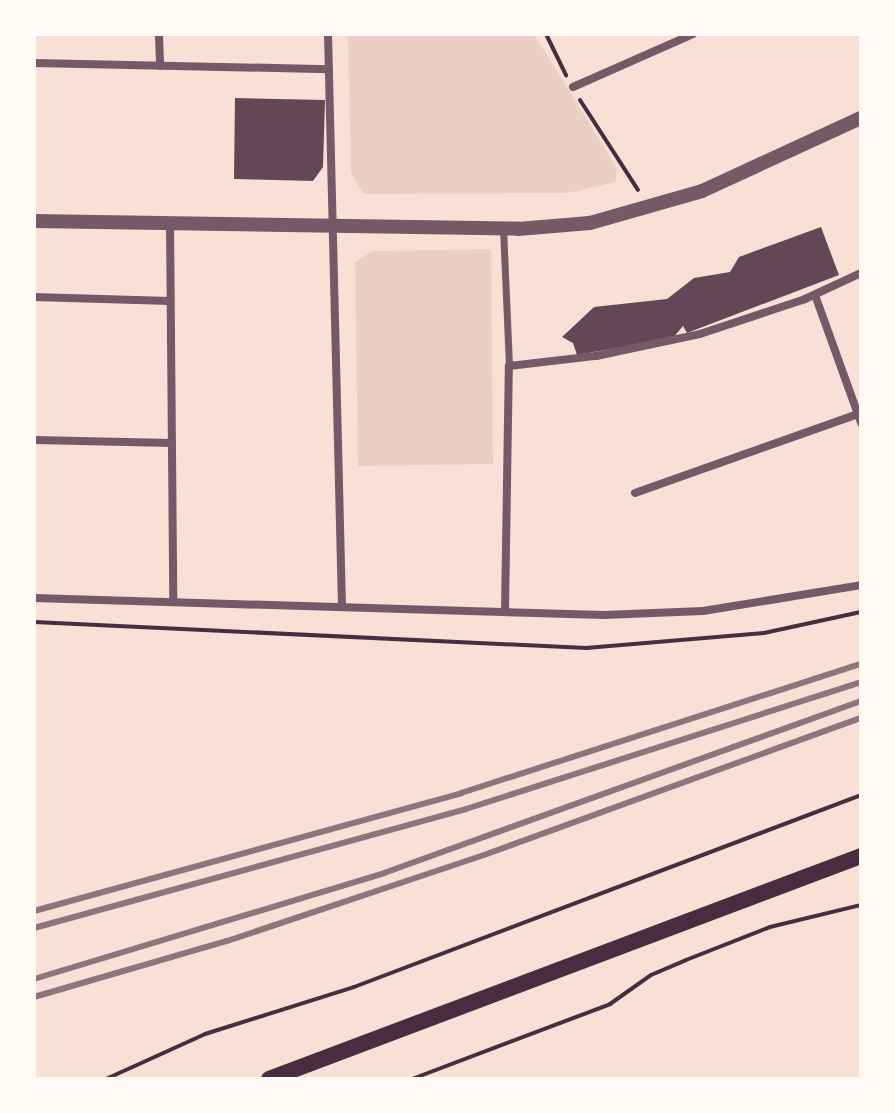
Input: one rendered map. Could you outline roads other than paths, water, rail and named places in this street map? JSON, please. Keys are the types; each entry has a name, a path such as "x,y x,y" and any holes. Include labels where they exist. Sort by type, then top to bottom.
{"main road":[{"path":"269,1079 861,856"}],"street":[{"path":"159,34 160,66"},
{"path":"328,34 342,606"},
{"path":"573,87 693,34"},
{"path":"34,63 329,69"},
{"path":"34,221 503,228 590,223 650,209 861,118"},
{"path":"170,222 173,601"},
{"path":"503,228 509,366 505,611"},
{"path":"509,366 688,337 815,295 861,273"},
{"path":"635,493 859,418 815,295"},
{"path":"34,297 170,301"},
{"path":"34,440 172,443"},
{"path":"34,598 604,615 703,611 861,585"}],"railway":[{"path":"34,911 461,793 861,664"},
{"path":"34,928 466,809 861,682"},
{"path":"34,979 384,873 861,701"},
{"path":"34,997 227,941 484,855 861,718"}]}
